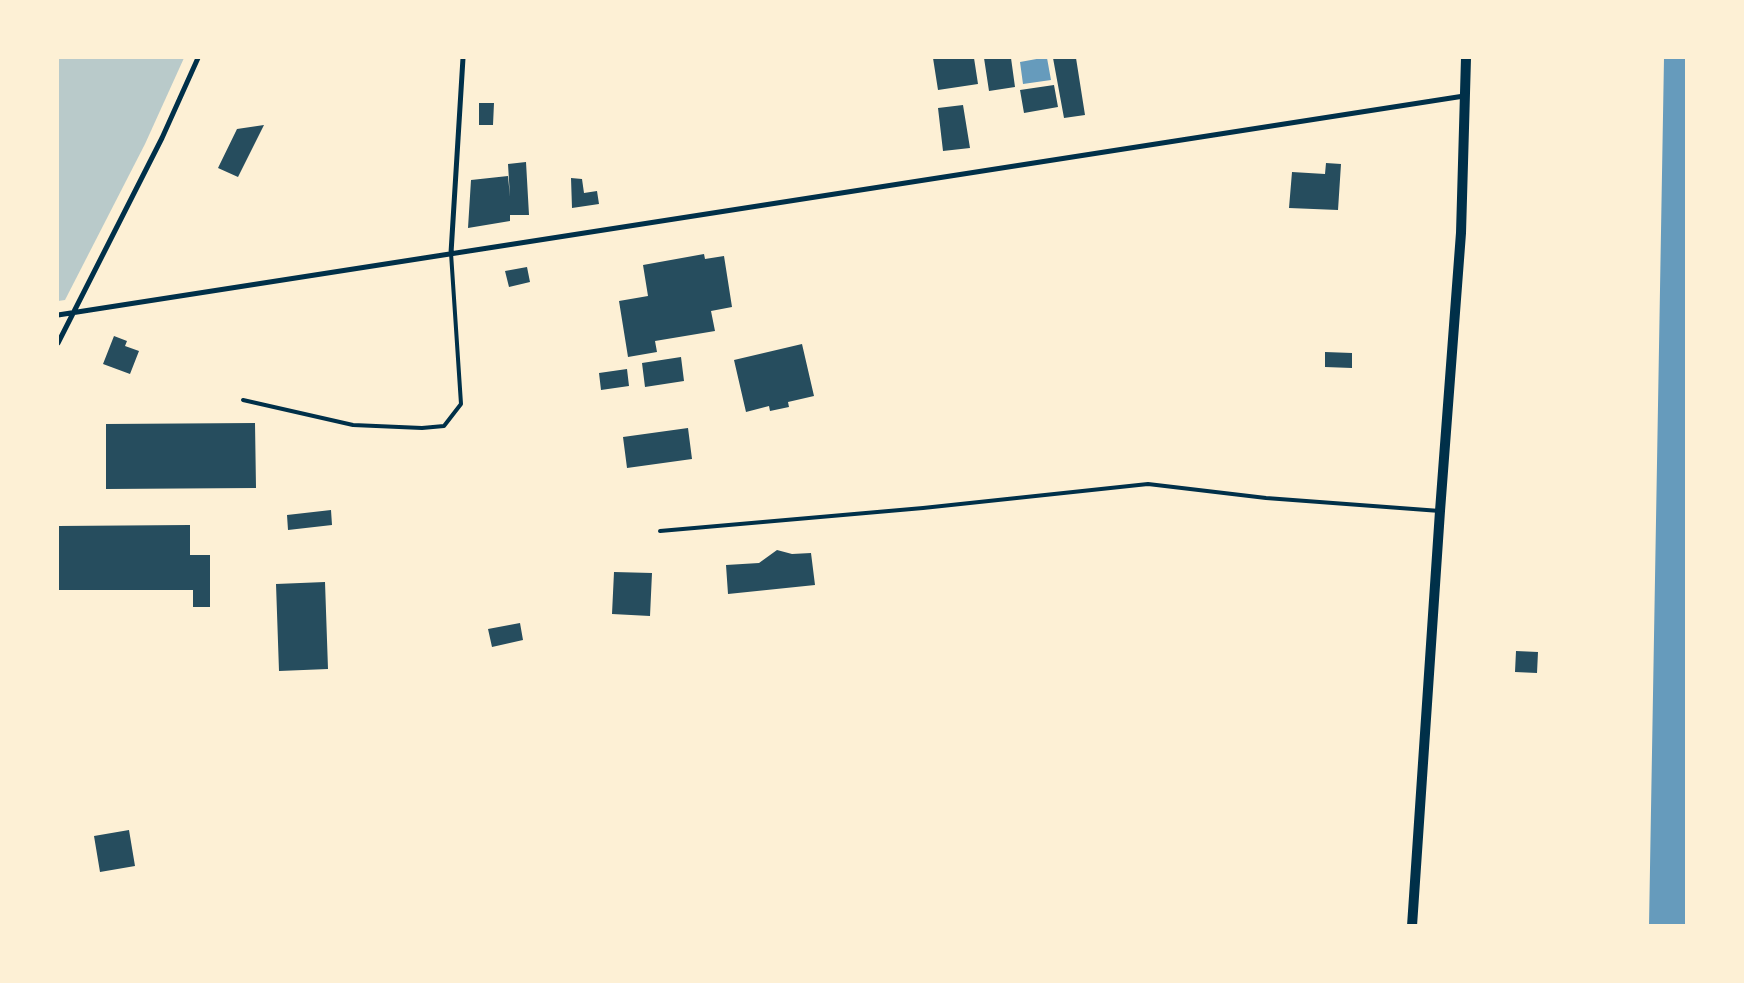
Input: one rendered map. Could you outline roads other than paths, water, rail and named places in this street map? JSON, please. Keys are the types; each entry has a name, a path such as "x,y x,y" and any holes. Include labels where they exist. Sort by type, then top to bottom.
{"main road":[{"path":"1412,926 1461,234 1466,58"}],"street":[{"path":"58,343 162,138 198,58"},
{"path":"451,253 463,58"},
{"path":"58,316 451,253 1465,96"}],"lane":[{"path":"243,400 353,425 422,428 444,426 461,404 451,253"},
{"path":"660,531 923,508 1148,484 1266,498 1440,511"}],"water":[{"path":"1047,58 1051,80 1023,84 1020,62"},
{"path":"1664,58 1686,58 1686,926 1649,925"}]}
